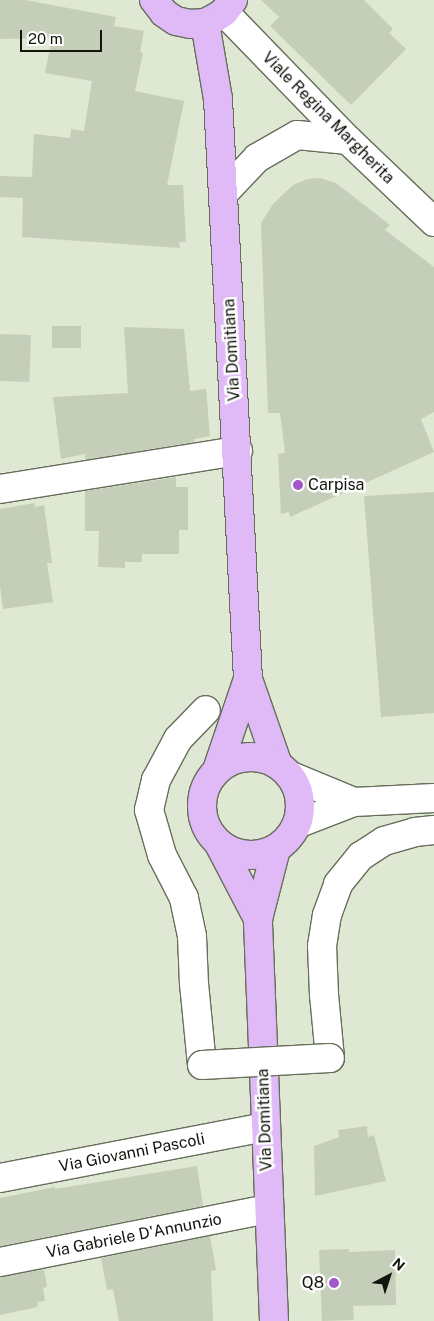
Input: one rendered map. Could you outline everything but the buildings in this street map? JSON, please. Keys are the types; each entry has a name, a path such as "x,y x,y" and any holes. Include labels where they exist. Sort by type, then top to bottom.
{"main road":[{"path":"154,0 164,13 176,21 190,24 221,12"},
{"name":"Via Domitiana","path":"221,12 218,99 238,452 248,679 285,770"},
{"name":"Via Domitiana","path":"216,770 248,679"},
{"path":"246,756 263,758 285,770 299,791 301,808 298,824 288,839 276,849 262,855 246,856 232,852 219,844 208,831 202,816 202,799 207,783 216,770 230,760 246,756"},
{"name":"Via Domitiana","path":"219,844 258,919"},
{"name":"Via Domitiana","path":"274,1321 268,1210 258,919 276,849"}],"street":[{"name":"Viale Regina Margherita","path":"221,12 348,140 434,222"},
{"path":"223,194 257,158 297,135 348,140"},
{"path":"0,489 238,452"},
{"path":"206,710 178,739 156,780 149,810 162,855 184,898 192,936 194,984 202,1065 330,1058 322,946 327,915 338,884 361,856 384,840 415,832 434,830"},
{"path":"285,770 354,802"},
{"path":"298,824 354,802 434,798"},
{"name":"Via Giovanni Pascoli","path":"0,1178 265,1127"},
{"name":"Via Gabriele D'Annunzio","path":"0,1262 268,1210"}],"place":[{"name":"Carpisa","path":"298,485"},
{"name":"Q8","path":"334,1283"}]}
